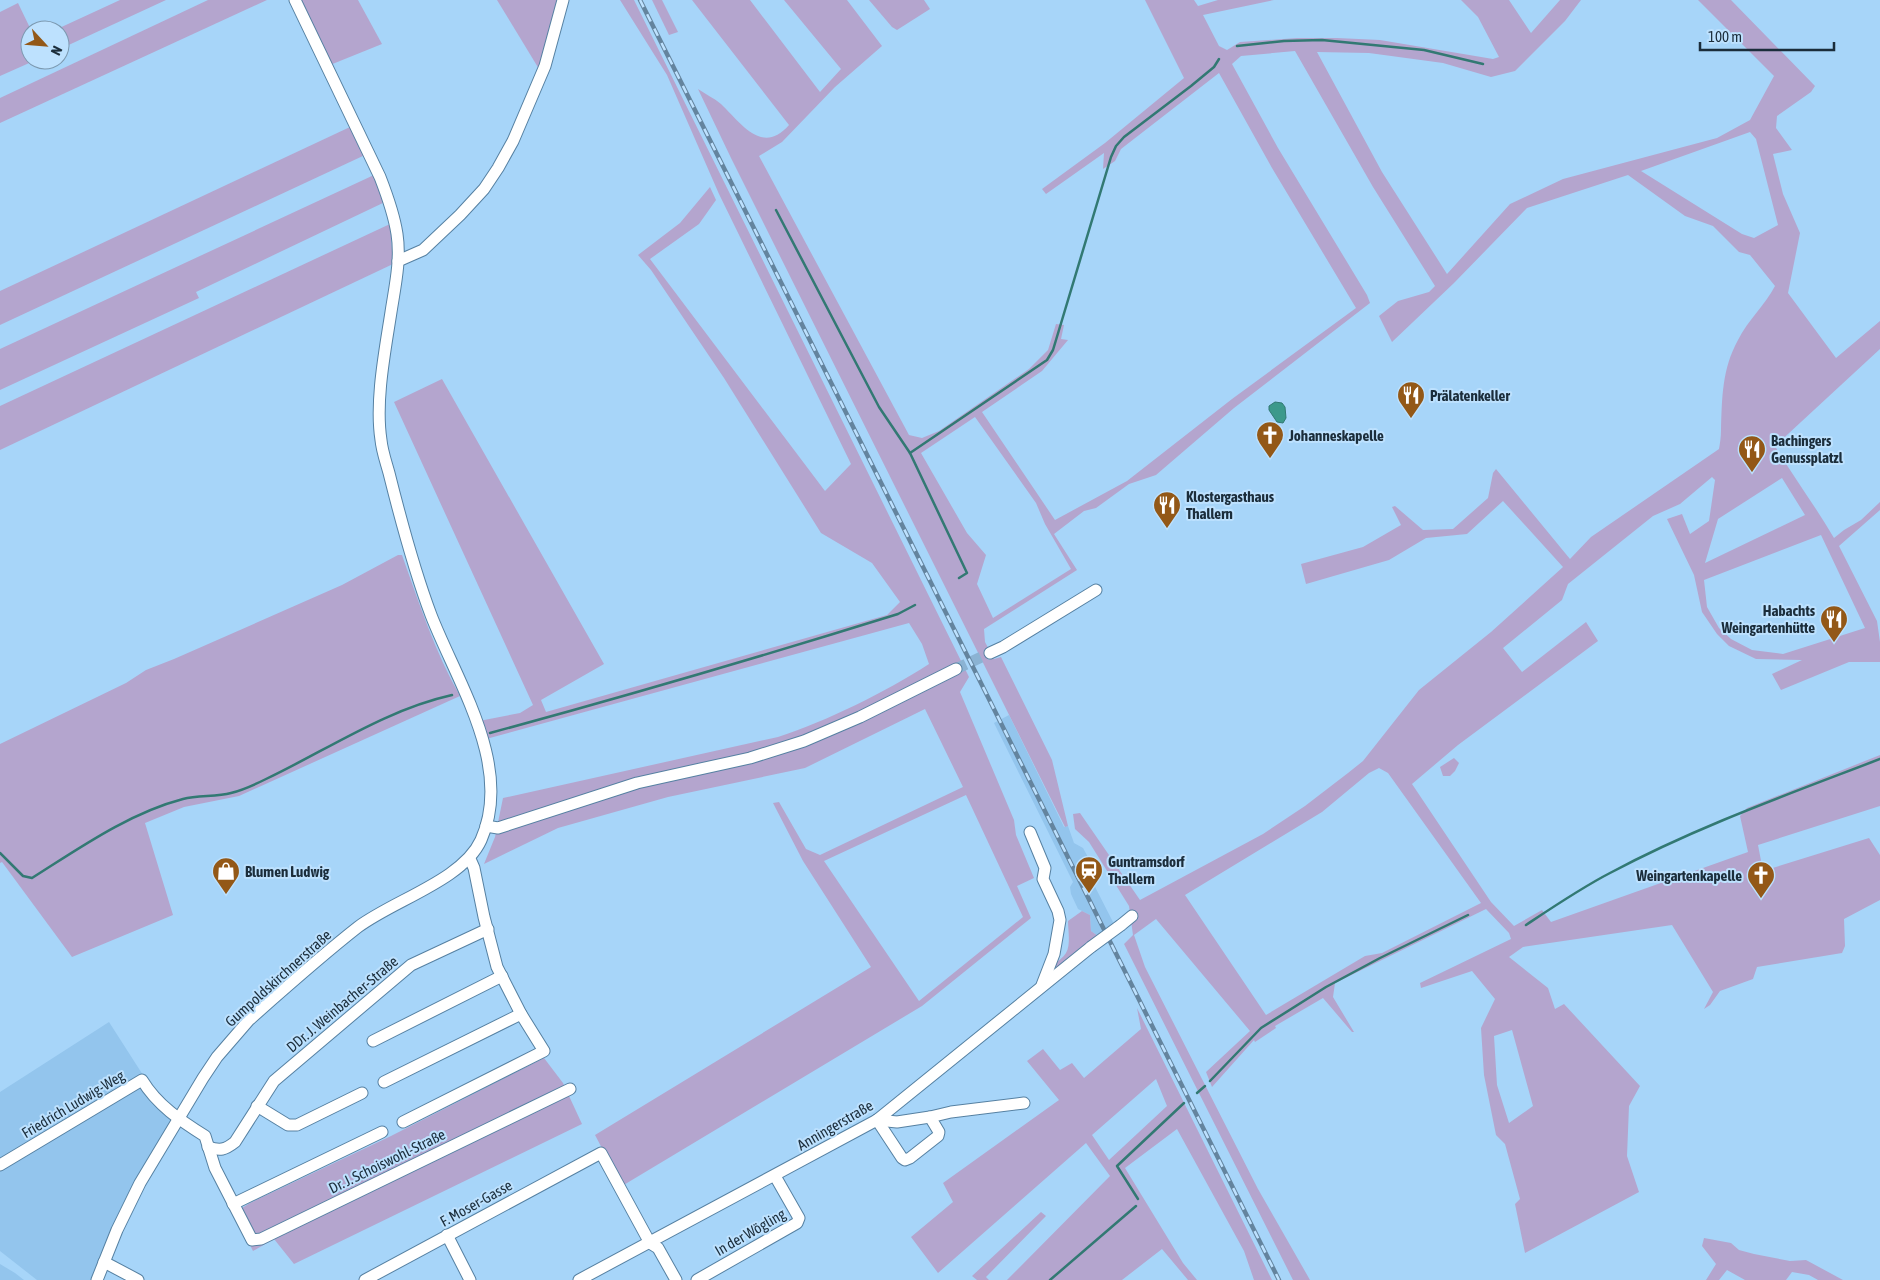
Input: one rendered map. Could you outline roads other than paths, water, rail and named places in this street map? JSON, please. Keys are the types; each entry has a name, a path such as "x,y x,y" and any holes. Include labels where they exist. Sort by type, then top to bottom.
{"street":[{"name":"Gumpoldskirchnerstraße","path":"97,1280 131,1199 178,1119 218,1057 249,1020 360,926 391,906 449,875 470,859 482,840 489,810 490,776 485,747 470,705 431,614 407,538 380,438 380,399 398,261 397,234 390,205 380,177 294,0"},
{"path":"398,261 423,250 429,245 484,189 498,168 513,141 545,66 563,0"},
{"path":"990,653 1096,590"},
{"path":"486,826 498,828 637,782 750,758 804,741 860,717 956,669"},
{"name":"Anningerstraße","path":"1030,832 1046,868 1043,879 1058,911 1060,920 1054,954 1041,987"},
{"name":"Dr. J. Schoiswohl-Straße","path":"403,1122 544,1051 521,1014 497,966 474,868 470,859"},
{"name":"Anningerstraße","path":"579,1280 877,1120 1132,916"},
{"name":"DDr. J. Weinbacher-Straße","path":"208,1147 221,1150 228,1148 235,1142 274,1081 411,965 488,929"},
{"path":"373,1041 502,976"},
{"path":"384,1082 521,1014"},
{"name":"Friedrich Ludwig-Weg","path":"0,1165 142,1080 150,1094 178,1119"},
{"name":"Dr. J. Schoiswohl-Straße","path":"178,1119 205,1136 214,1168 252,1240 261,1240 570,1089"},
{"path":"257,1106 288,1125 297,1125 362,1093"},
{"path":"877,1120 897,1122 951,1112 1024,1103"},
{"path":"877,1120 905,1160 938,1136 939,1132 930,1117"},
{"name":"Dr. J. Schoiswohl-Straße","path":"233,1204 382,1132"},
{"name":"F. Moser-Gasse","path":"365,1280 601,1153 650,1243"},
{"name":"In der Wögling","path":"697,1280 797,1223 799,1218 774,1176"},
{"path":"447,1235 470,1280"},
{"path":"650,1243 658,1248 676,1280"},
{"path":"104,1262 138,1280"}],"waterway":[{"path":"1237,46 1284,41 1322,40 1424,50 1483,64"},
{"path":"910,453 1047,360 1053,350 1111,157 1116,146 1124,137 1214,67 1219,59"},
{"path":"776,210 879,407 910,453 967,573 959,578"},
{"path":"490,733 797,645 898,614 915,605"},
{"path":"0,853 23,876 32,878 104,833 143,813 183,799 225,794 245,789 403,710 452,695"},
{"path":"1526,925 1599,879 1643,856 1743,812 1880,759"},
{"path":"1210,1081 1261,1028 1326,987 1468,915"},
{"path":"1197,1093 1205,1086"},
{"path":"1138,1199 1117,1166 1184,1103"},
{"path":"1050,1280 1136,1206"}],"tunnel":[{"path":"956,669 990,653"}],"railway":[{"path":"640,0 1279,1280"}],"place":[{"name":"Prälatenkeller","path":"1411,419"},
{"name":"Johanneskapelle","path":"1270,459"},
{"name":"Bachingers Genussplatzl","path":"1752,473"},
{"name":"Klostergasthaus Thallern","path":"1167,529"},
{"name":"Habachts Weingartenhütte","path":"1834,643"},
{"name":"Guntramsdorf Thallern","path":"1089,894"},
{"name":"Blumen Ludwig","path":"226,895"},
{"name":"Weingartenkapelle","path":"1761,899"}]}
